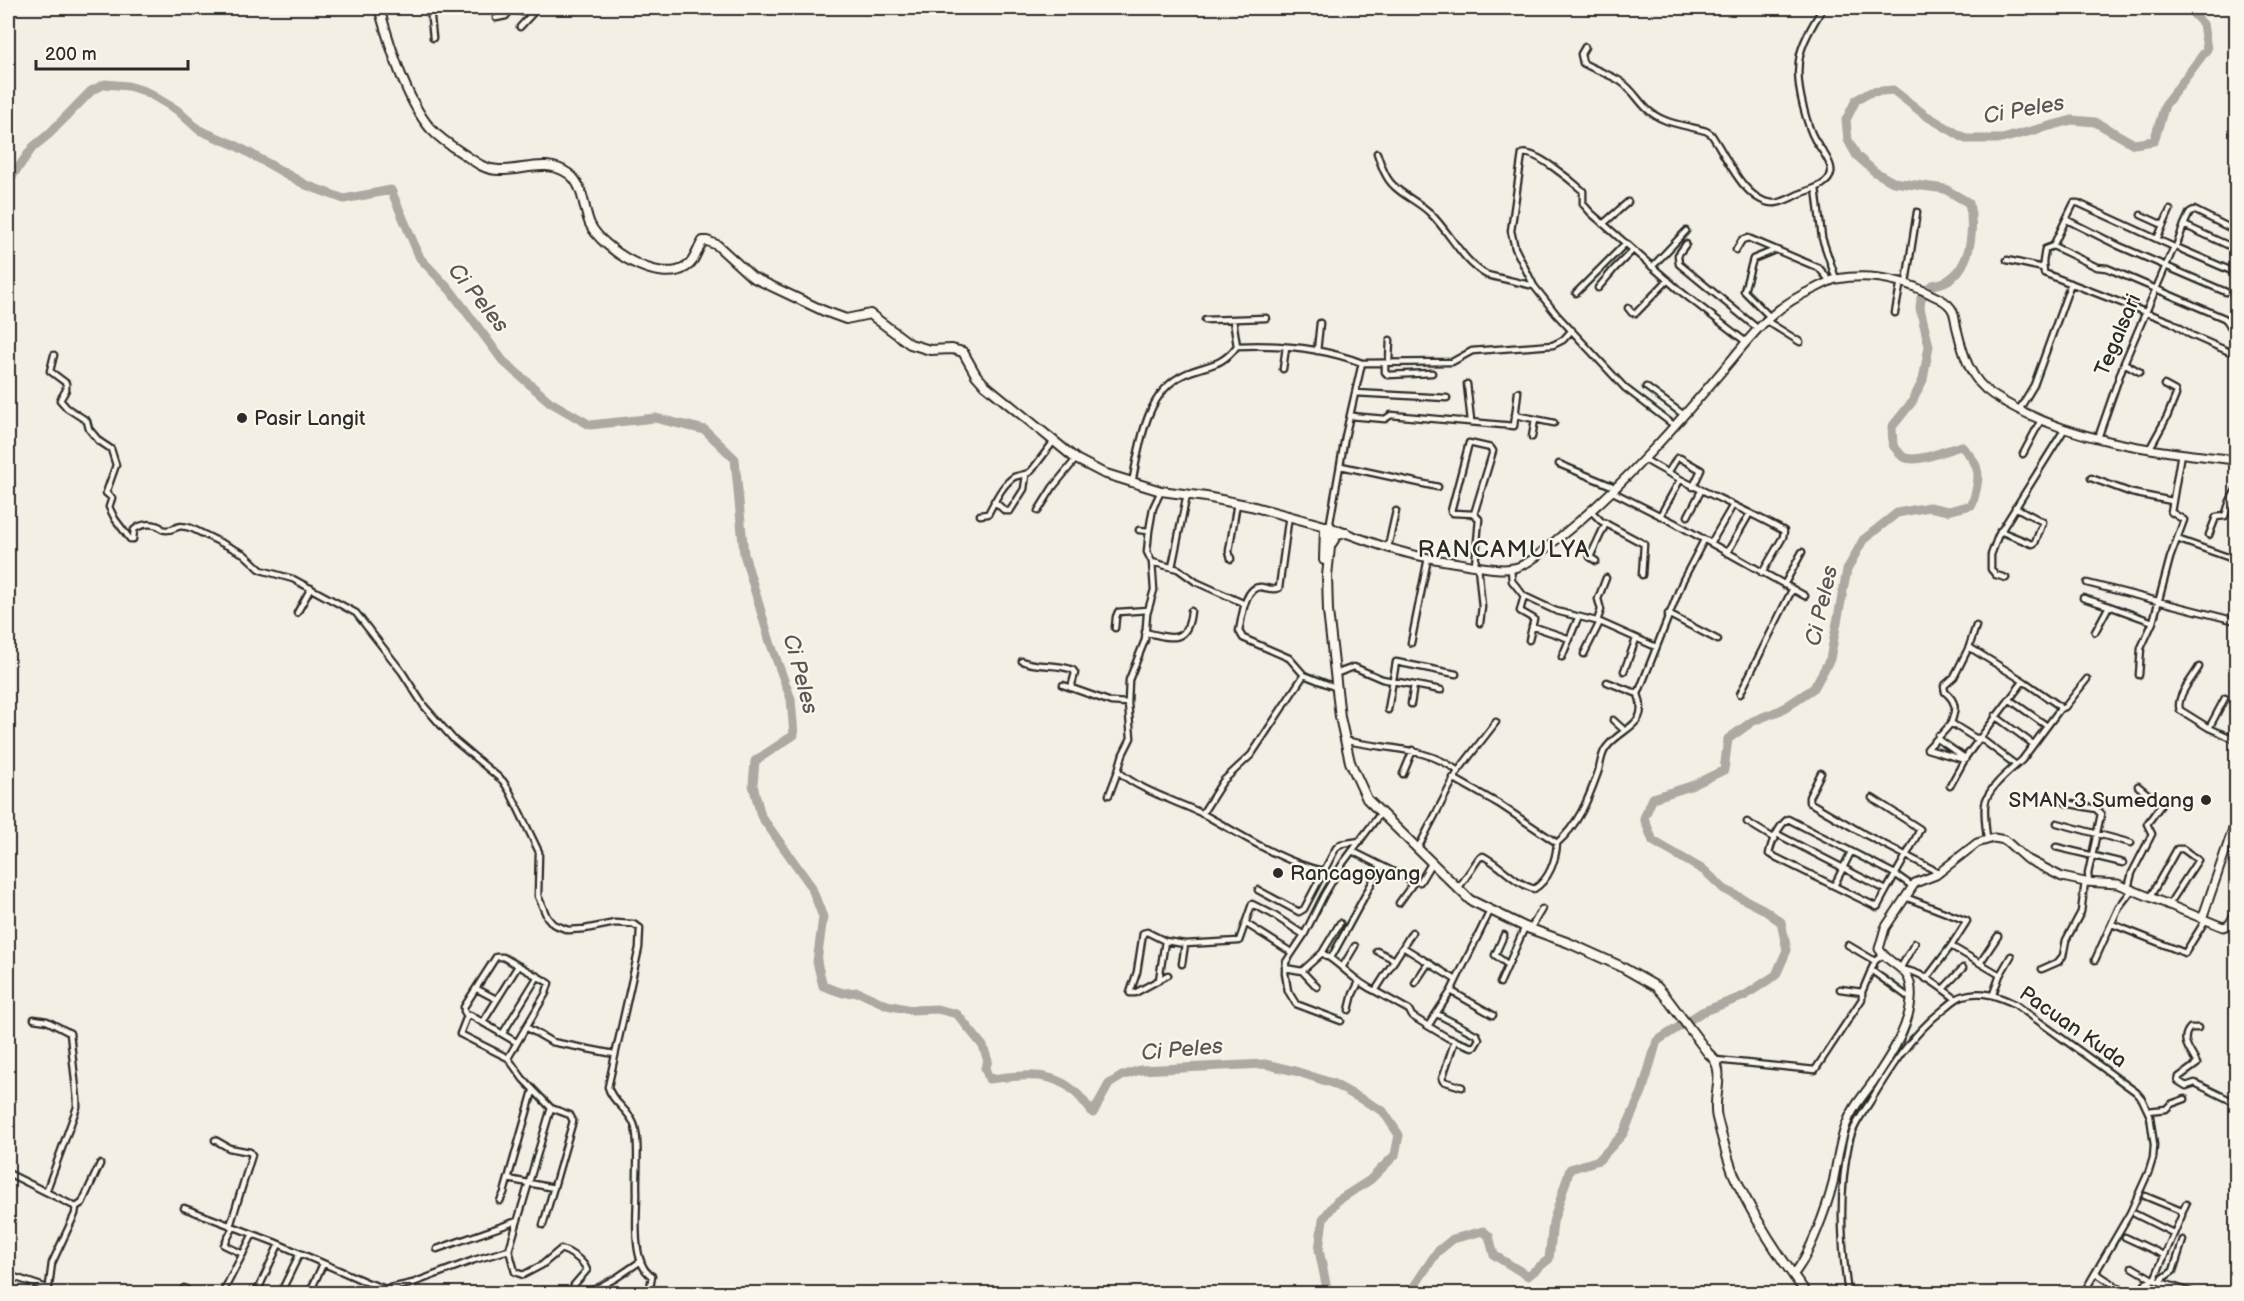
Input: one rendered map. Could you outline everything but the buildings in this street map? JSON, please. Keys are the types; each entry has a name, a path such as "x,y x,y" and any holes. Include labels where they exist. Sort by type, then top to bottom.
{"main road":[{"path":"379,8 401,75 417,108 432,130 453,147 486,168 500,171 544,166 562,170 570,175 577,183 590,223 599,237 615,252 653,270 675,271 688,266 703,241 712,242 730,256 747,274 810,305 841,318 871,315 903,340 925,350 961,350 980,380 1076,459 1092,469 1161,491 1237,503 1311,520 1388,547 1428,558 1476,566 1511,568 1535,557 1592,512 1615,490 1684,416 1767,318 1805,292 1833,280 1869,277 1907,283 1937,298 1952,309 1968,364 1982,387 2019,410 2041,420 2064,430 2097,438 2236,460"},
{"path":"1311,520 1327,546"},
{"path":"1329,525 1328,611 1335,674 1344,740 1350,762 1364,794 1380,814 1470,900 1527,928 1569,943 1620,966 1644,978 1666,997 1708,1053 1716,1060 1719,1073 1716,1116 1733,1173 1745,1198 1793,1275 1807,1293"},
{"path":"1327,546 1337,535 1346,533"},
{"path":"2204,920 2236,820"},
{"path":"1793,1275 1800,1266 1828,1201 1846,1124 1856,1103 1872,1083 1905,1027 1911,999 1910,986 1903,968 1879,949 1882,935 1912,886 1940,873 1977,843 1987,839 2005,840 2025,858 2062,877 2087,882 2118,884 2168,906 2226,927 2236,913"}],"street":[{"path":"430,8 433,38"},
{"path":"487,8 490,10 507,8 532,14 520,27"},
{"path":"496,18 506,16 507,8"},
{"path":"1585,47 1581,54 1583,63 1619,80 1632,90 1655,116 1711,134 1739,179 1756,199 1774,203 1816,188 1829,178 1831,169 1809,128 1797,75 1805,39 1823,8"},
{"path":"1377,153 1394,186 1429,212 1459,251 1480,272 1534,286"},
{"path":"1675,426 1625,388 1534,286 1515,248 1511,231 1522,154 1531,154 1572,180 1583,191 1583,204 1603,224 1652,267 1746,342"},
{"path":"1816,188 1822,238 1833,280"},
{"path":"1603,224 1628,202"},
{"path":"2234,272 2078,203 2074,203 2054,246 2046,249 2043,268 2044,273 2049,276 2144,311 2171,322 2202,340 2232,353 2236,352"},
{"path":"2157,239 2170,210"},
{"path":"2236,231 2194,210 2190,212 2184,225 2236,249"},
{"path":"1895,314 1907,283 1917,212"},
{"path":"2141,215 2163,225"},
{"path":"2067,220 2166,267 2226,292"},
{"name":"Tegalsari","path":"2097,438 2144,311 2184,225"},
{"path":"1652,267 1686,231"},
{"path":"1736,250 1742,240 1748,238 1819,268 1833,280"},
{"path":"1576,293 1626,243"},
{"path":"1686,244 1678,255 1679,264 1757,328"},
{"path":"2054,246 2097,267 2107,268 2224,318 2236,331"},
{"path":"1598,288 1633,250"},
{"path":"1774,250 1753,259 1744,291 1767,318 1800,342"},
{"path":"2007,260 2043,268"},
{"path":"1628,308 1632,313 1636,313 1668,280"},
{"path":"2019,410 2034,385 2072,283"},
{"path":"2233,297 2236,306"},
{"path":"1205,320 1266,318"},
{"path":"1132,483 1146,423 1158,397 1182,375 1228,358 1237,346 1233,320"},
{"path":"1317,351 1320,323"},
{"path":"1237,346 1260,345 1317,351 1362,363 1452,362 1472,351 1553,345 1563,340 1572,330"},
{"path":"1390,340 1385,372 1388,375 1432,373"},
{"path":"1283,369 1286,347"},
{"path":"54,355 51,370 66,383 66,390 60,400 67,408 87,421 89,429 99,441 111,449 116,465 106,493 112,498 109,507 115,519 130,539 134,539 134,530 143,524 158,526 165,530 182,525 244,554 261,570 293,579 356,613 402,672 424,706 454,740 503,781 510,792 539,852 537,889 550,921 556,927 568,930 615,923 633,924 639,927 639,948 608,1087 635,1129 636,1229 641,1260 646,1272 652,1276 650,1293"},
{"path":"1329,525 1362,363"},
{"path":"2124,363 2140,372"},
{"path":"1467,384 1471,420"},
{"path":"2150,448 2176,395 2175,391 2164,384"},
{"path":"1646,387 1684,416"},
{"path":"1350,416 1385,419 1391,415 1471,420 1514,426 1518,392"},
{"path":"1355,393 1447,398"},
{"path":"1515,415 1554,423"},
{"path":"1532,437 1535,419"},
{"path":"2023,454 2041,420"},
{"path":"2006,578 1996,575 1990,564 1993,546 2000,531 2064,430"},
{"path":"980,514 988,514 994,501 1015,477 1026,475 1032,470 1054,441"},
{"path":"1474,514 1493,451 1491,448 1469,443 1451,511 1474,514 1479,519 1476,566 1482,607 1480,623"},
{"path":"2139,675 2141,648 2152,622 2184,520 2171,512 2181,453"},
{"path":"1668,473 1677,458 1680,458 1701,470 1693,487"},
{"path":"1038,511 1053,487 1076,459"},
{"path":"1644,459 1693,487 1750,513 1784,533 1762,573"},
{"path":"1559,464 1615,490 1805,596"},
{"path":"1341,466 1438,487"},
{"path":"994,501 1005,511 1010,511 1024,489 1026,475"},
{"path":"2091,478 2132,493 2172,501"},
{"path":"1660,516 1680,480"},
{"path":"2210,535 2216,517 2225,516 2236,490"},
{"path":"1109,795 1131,738 1129,680 1145,640 1148,610 1154,590 1152,562 1147,552 1153,508 1161,491"},
{"path":"1688,516 1701,491"},
{"path":"1172,567 1187,494"},
{"path":"1231,559 1229,551 1237,503"},
{"path":"1711,543 1733,505"},
{"path":"2000,531 2032,544 2035,543 2043,522 2015,507"},
{"path":"1388,547 1396,511"},
{"path":"1592,512 1606,523 1644,544 1642,575"},
{"path":"1727,553 1750,513"},
{"path":"1289,515 1279,588 1277,590 1255,588 1245,604 1240,635 1288,658 1304,675 1337,688"},
{"path":"1596,561 1590,557 1606,523"},
{"path":"1139,530 1149,531"},
{"path":"2177,539 2236,560"},
{"path":"1458,889 1479,858 1483,856 1524,886 1534,889 1552,867 1557,843 1581,814 1604,752 1624,730 1635,724 1641,717 1642,704 1638,694 1668,614 1704,540"},
{"path":"1784,585 1802,552"},
{"path":"1411,642 1428,558"},
{"path":"1152,562 1178,569 1196,582 1245,604"},
{"path":"1511,568 1512,581 1524,596 1578,618 1599,622 1656,646"},
{"path":"1584,654 1599,622 1598,599 1606,578"},
{"path":"2087,583 2236,620"},
{"path":"297,613 311,588"},
{"path":"1740,694 1791,590"},
{"path":"1524,596 1520,609 1534,619 1529,640"},
{"path":"2083,598 2152,622"},
{"path":"2095,632 2109,606"},
{"path":"1115,628 1118,612 1148,610"},
{"path":"1145,633 1183,635 1188,629 1191,611"},
{"path":"1668,614 1718,640"},
{"path":"1562,657 1578,618"},
{"path":"1532,626 1570,639"},
{"path":"1965,758 1927,750 1951,723 1956,706 1953,699 1945,692 1944,686 1954,677 1969,647 1976,626"},
{"path":"1624,671 1636,639"},
{"path":"1969,647 2025,682 2058,705 2060,709"},
{"path":"1022,661 1036,665 1063,667 1075,672 1071,688"},
{"path":"1388,710 1396,662 1456,674"},
{"path":"1335,674 1354,667 1382,679 1441,690"},
{"path":"2199,667 2179,699 2180,710 2209,728 2236,740"},
{"path":"1202,814 1223,781 1251,755 1304,675"},
{"path":"1987,839 1985,802 2003,776 2016,765 2087,679"},
{"path":"1607,682 1638,694"},
{"path":"1950,786 1965,758 1995,716 2025,682"},
{"path":"1063,685 1111,702 1128,703"},
{"path":"1410,704 1414,685"},
{"path":"2209,728 2225,698"},
{"path":"2009,699 2047,726"},
{"path":"1995,716 2033,744"},
{"path":"1612,720 1624,730"},
{"path":"1418,848 1453,778 1496,722"},
{"path":"1951,723 1975,738 1980,738 2016,765"},
{"path":"1938,736 1939,740 1965,758"},
{"path":"1344,740 1413,750 1437,758 1458,771"},
{"path":"1403,774 1413,750"},
{"path":"1118,771 1146,788 1202,814 1244,839 1323,871"},
{"path":"1821,773 1809,797 1809,802 1864,834 1940,873"},
{"path":"1453,778 1499,804 1557,843"},
{"path":"2095,960 2119,906 2130,889 2132,873 2152,834 2147,822 2161,805 2138,786"},
{"path":"1872,798 1919,827 1895,874 1875,908 1770,854 1769,851 1776,837 1785,820 1788,819 1895,874 1912,886"},
{"path":"2042,969 2058,962 2063,956 2066,940 2081,912 2098,833 2100,811 2066,803"},
{"path":"1341,1021 1296,1004 1288,991 1285,968 1291,952 1304,935 1324,895 1352,851 1380,814"},
{"path":"1747,822 1886,890"},
{"path":"2057,823 2131,843"},
{"path":"1258,890 1299,912 1304,909 1339,845 1360,841"},
{"path":"2056,847 2123,863"},
{"path":"2150,898 2177,849 2183,849 2198,860 2168,906"},
{"path":"1352,851 1419,883 1432,862"},
{"path":"1834,886 1851,852"},
{"path":"1331,958 1381,866"},
{"path":"1399,903 1414,882"},
{"path":"1905,897 1967,921 1926,979"},
{"path":"1168,975 1135,993 1130,993 1137,972 1143,933 1147,932 1165,941 1185,944 1239,940 1250,905 1254,904 1304,935"},
{"path":"1500,983 1507,964 1527,928 1542,909"},
{"path":"1428,1026 1451,991 1490,911"},
{"path":"2112,924 2185,953 2204,920"},
{"path":"1245,922 1291,952"},
{"path":"1302,971 1322,953 1340,923"},
{"path":"1375,992 1412,932"},
{"path":"1504,935 1495,955 1507,964"},
{"path":"1980,963 1998,936"},
{"path":"1159,980 1165,941"},
{"path":"1914,943 1903,968 1911,970 1956,999"},
{"path":"1182,964 1185,944"},
{"path":"1848,945 1875,961"},
{"path":"1343,966 1355,946"},
{"path":"1951,946 2000,975"},
{"path":"1403,947 1456,980"},
{"path":"1377,951 1395,960"},
{"path":"1322,953 1343,966 1359,982 1409,1010 1412,1016 1428,1026 1473,1047 1479,1037 1437,1014"},
{"path":"1716,1060 1815,1070 1863,999 1862,992 1875,961 1884,954"},
{"path":"1993,994 2000,975 2011,956"},
{"path":"467,1016 464,1007 496,957 503,957 547,981 548,988 508,1058"},
{"path":"1415,984 1429,962"},
{"path":"483,1022 518,966"},
{"path":"1285,968 1302,971 1317,987"},
{"path":"1943,989 1963,968"},
{"path":"1871,970 1911,999"},
{"path":"503,1033 538,976"},
{"path":"1349,1010 1359,982"},
{"path":"477,989 496,999"},
{"path":"1840,989 1862,992"},
{"path":"1451,991 1493,1015"},
{"name":"Pacuan Kuda","path":"1848,1293 1841,1238 1845,1163 1850,1139 1882,1081 1908,1042 1956,999 1968,995 1993,994 2015,1004 2136,1092 2148,1111 2154,1145 2149,1172 2130,1214 2086,1293"},
{"path":"467,1016 470,1015 516,1042"},
{"path":"467,1016 460,1034 508,1058 533,1091 551,1108 573,1118 543,1225"},
{"path":"34,1019 47,1021 70,1033 78,1099 71,1125 46,1192"},
{"path":"526,1027 552,1042 614,1054"},
{"path":"2198,1028 2190,1028 2185,1033 2184,1039 2197,1064 2179,1077 2178,1081 2186,1086 2195,1083 2236,1103"},
{"path":"1455,1040 1442,1079 1462,1087"},
{"path":"500,1201 533,1091"},
{"path":"2148,1111 2166,1109 2171,1104 2185,1100"},
{"path":"551,1108 509,1250 515,1272 523,1275 542,1265 561,1249 575,1256 587,1270 574,1285 571,1293"},
{"path":"215,1140 230,1148 250,1152 252,1155 232,1227 224,1245 243,1254"},
{"path":"8,1275 47,1291 52,1263 75,1214 76,1207 82,1203 100,1164"},
{"path":"8,1173 76,1207"},
{"path":"508,1179 554,1188"},
{"path":"2145,1196 2182,1212"},
{"path":"2156,1280 2164,1255 2187,1204"},
{"path":"184,1208 279,1244 386,1289 413,1283 474,1260 509,1250"},
{"path":"2135,1214 2173,1233"},
{"path":"438,1250 517,1221"},
{"path":"222,1293 253,1234"},
{"path":"2125,1237 2164,1255"},
{"path":"2139,1293 2146,1282 2156,1280 2173,1271 2183,1240"},
{"path":"256,1293 279,1244"},
{"path":"280,1293 300,1253"},
{"path":"586,1293 616,1278 641,1260"},
{"path":"309,1293 323,1264"},
{"path":"2132,1267 2156,1280 2196,1293"},
{"path":"2096,1273 2128,1293"},
{"path":"184,1288 194,1293"}],"waterway":[{"name":"Ci Peles","path":"1409,1294 1437,1252 1453,1239 1483,1231 1489,1236 1494,1255 1528,1276 1549,1259 1553,1222 1570,1169 1599,1160 1623,1134 1642,1092 1657,1041 1702,1012 1744,996 1776,975 1787,950 1781,922 1763,909 1724,889 1705,871 1653,841 1644,818 1653,798 1691,786 1724,770 1728,739 1753,721 1781,710 1814,688 1830,659 1847,570 1863,540 1897,513 1929,507 1948,511 1972,505 1978,473 1973,460 1961,446 1923,458 1909,459 1903,457 1893,445 1892,427 1912,402 1923,380 1929,346 1920,308 1921,298 1932,285 1945,282 1955,275 1967,254 1972,228 1969,203 1945,189 1893,182 1875,172 1857,156 1848,140 1846,120 1856,100 1871,92 1893,90 1925,115 1966,139 2002,139 2072,120 2095,122 2134,144 2154,141 2165,105 2207,49 2203,24 2188,8"},
{"name":"Ci Peles","path":"8,176 13,175 33,147 91,91 105,84 128,86 145,91 177,110 199,130 235,145 306,185 344,199 391,190 420,258 451,291 503,361 550,402 590,425 655,418 705,430 735,459 744,554 770,642 791,699 794,735 755,761 753,785 761,816 811,886 823,917 817,962 823,986 843,993 858,992 887,1005 911,1010 937,1009 957,1014 983,1046 988,1061 985,1068 989,1079 1034,1076 1056,1080 1075,1092 1093,1113 1109,1084 1122,1076 1140,1070 1265,1064 1332,1083 1383,1111 1399,1135 1395,1155 1370,1180 1337,1201 1323,1219 1319,1250 1328,1294"}],"place":[{"name":"Pasir Langit","path":"242,418"},
{"name":"SMAN 3 Sumedang","path":"2206,800"},
{"name":"Rancagoyang","path":"1278,873"}],"district":[{"name":"RANCAMULYA","path":"1504,549"}]}
